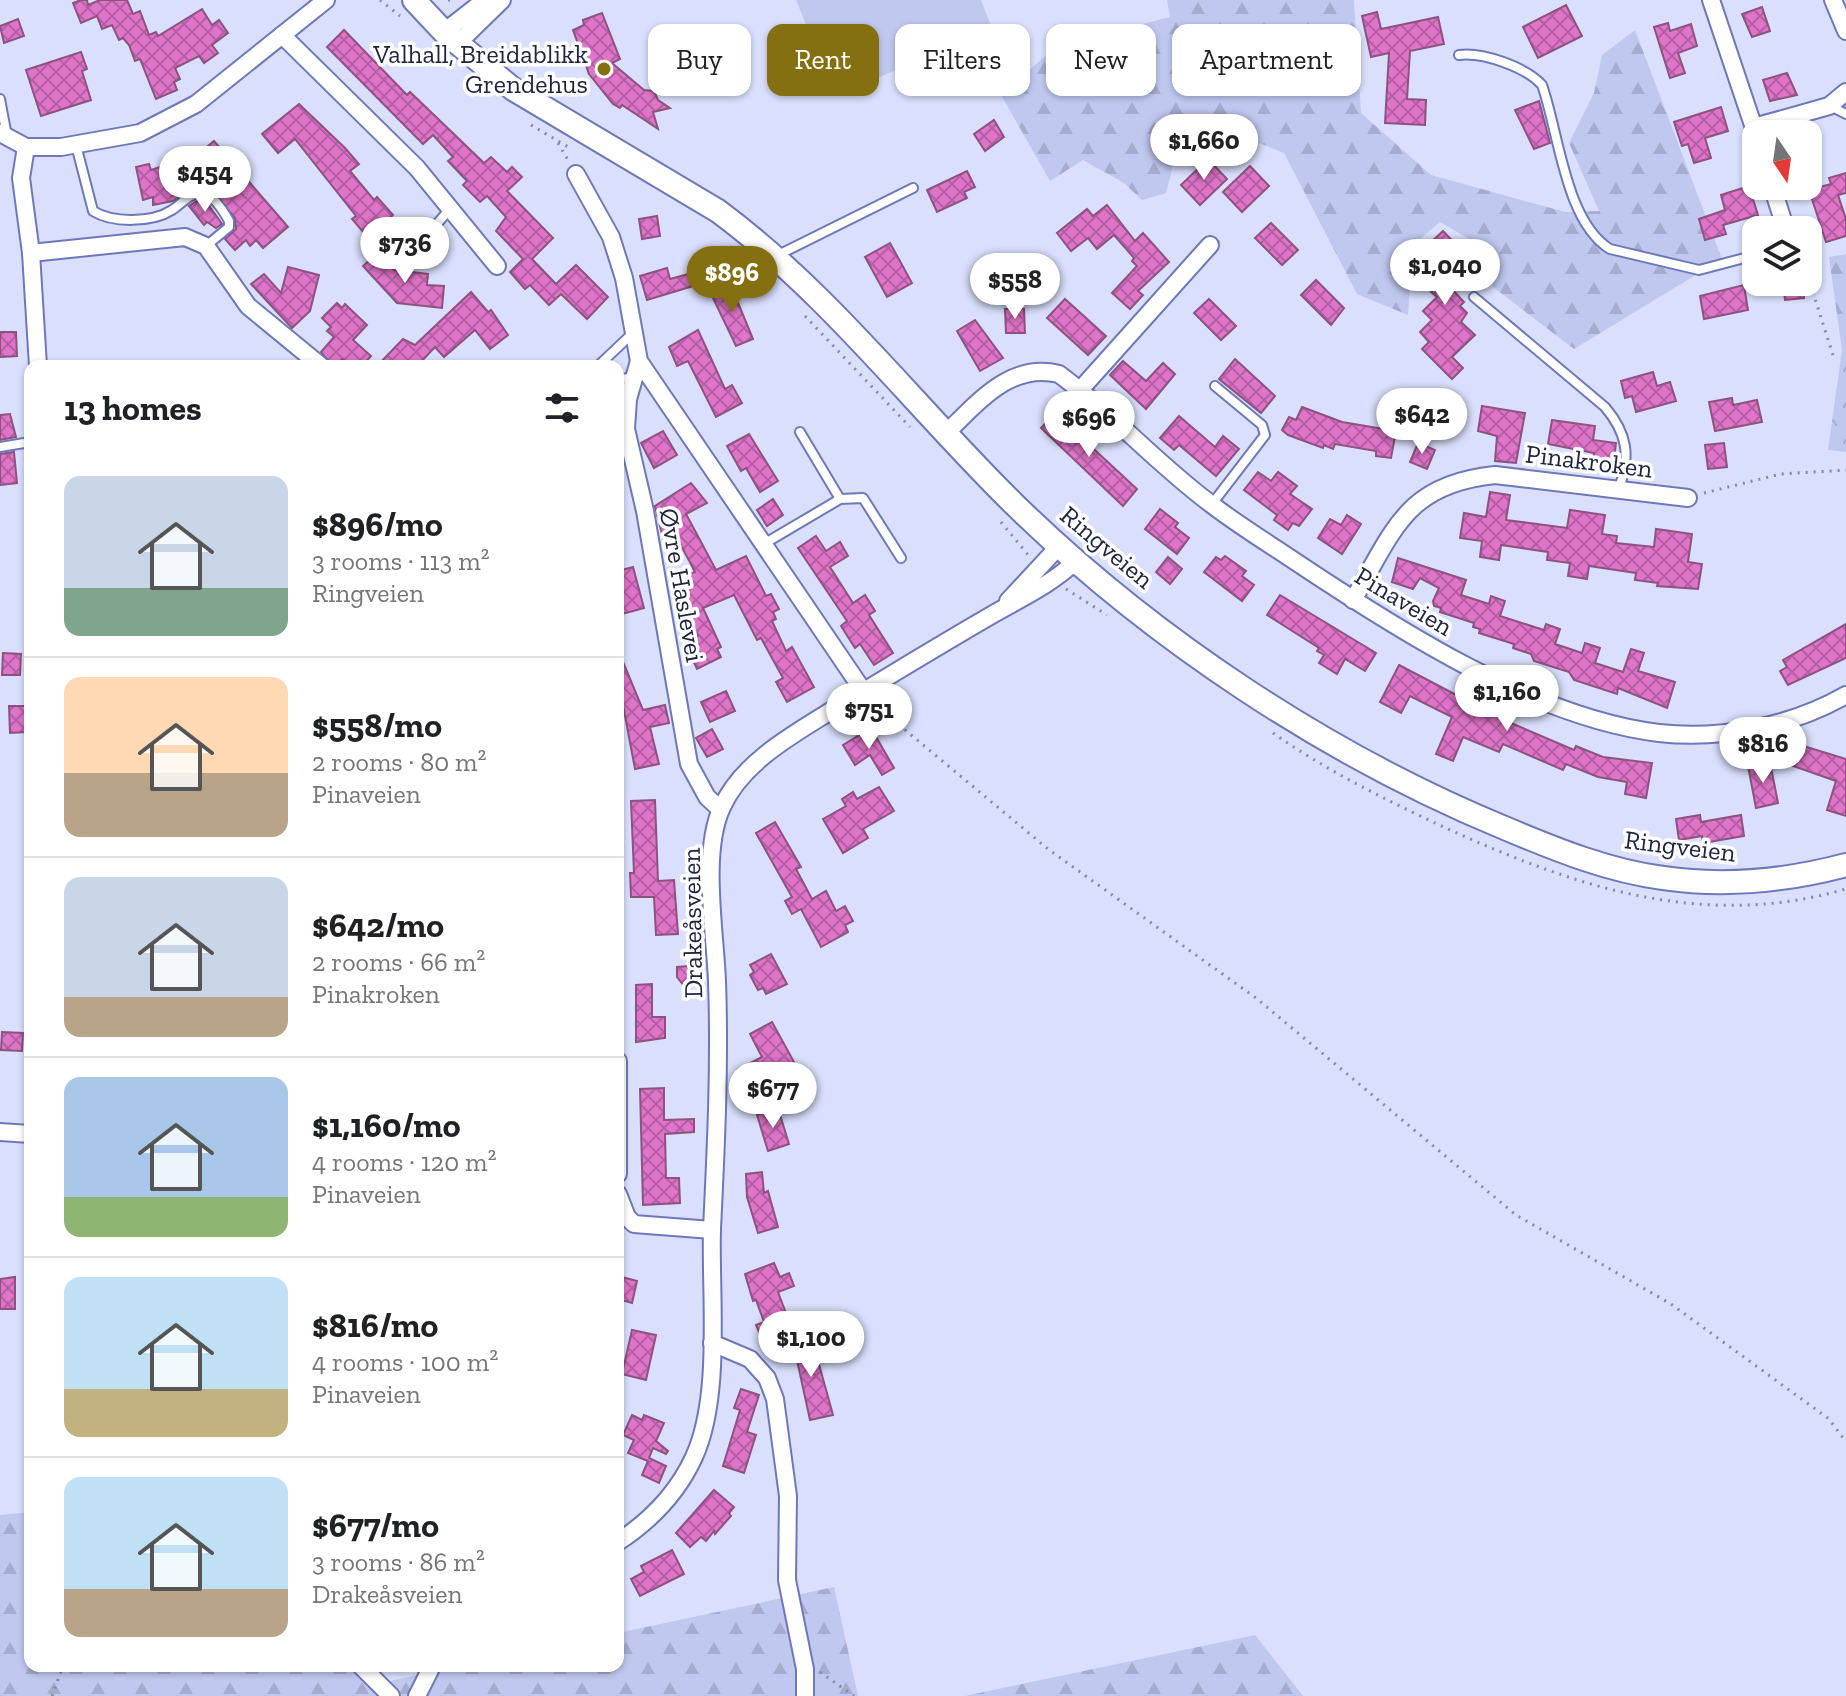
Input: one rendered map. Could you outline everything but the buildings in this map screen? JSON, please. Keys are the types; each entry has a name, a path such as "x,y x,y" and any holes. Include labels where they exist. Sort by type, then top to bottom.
{"main road":[{"name":"Ringveien","path":"414,0 451,37 513,89 718,211 775,256 946,433 1068,553 1192,650 1336,746 1433,796 1534,840 1605,865 1660,878 1698,882 1788,878 1846,865"}],"street":[{"path":"3,135 26,147 76,145 140,133 170,120 205,97 326,0"},
{"path":"451,37 485,0"},
{"path":"451,37 502,0"},
{"path":"1711,0 1751,120"},
{"path":"1833,0 1846,31"},
{"path":"282,35 417,168 497,266"},
{"path":"1788,120 1829,106 1846,92"},
{"path":"26,147 21,178 31,253 38,360"},
{"name":"Øvre Haslevei","path":"576,174 611,237 635,331 639,361 761,545 864,692"},
{"path":"31,253 185,237 206,246 248,306 314,360"},
{"path":"1080,390 1210,245"},
{"name":"Øvre Haslevei","path":"639,361 625,378 626,429 645,511 689,764 707,797 720,809"},
{"name":"Pinaveien","path":"946,433 1003,381 1041,369 1059,374 1212,505 1353,600 1425,643 1539,699 1618,725 1661,733 1732,732 1785,722 1846,695"},
{"name":"Pinakroken","path":"1353,600 1402,515 1426,494 1464,478 1495,475 1688,498"},
{"name":"Drakeåsveien","path":"624,1537 662,1505 695,1455 702,1429 712,1343 718,1050 711,875 720,809 733,787 766,754 992,615 1032,596 1068,553"},
{"path":"0,1132 24,1134"},
{"path":"624,1209 634,1224 712,1230"},
{"path":"712,1343 750,1359 767,1378 775,1399 788,1496 787,1580 805,1669 805,1696"},
{"path":"367,1672 391,1696"},
{"path":"417,1696 429,1672"}],"lane":[{"path":"1459,55 1490,59 1517,69 1542,85 1572,195 1580,216 1599,242 1610,249 1689,270 1717,268 1742,260"},
{"path":"0,99 3,135"},
{"path":"1829,106 1846,114"},
{"path":"76,145 93,211 112,220 159,216 191,195 202,193 210,196 229,221 229,227 206,246"},
{"path":"775,256 913,188"},
{"path":"405,260 450,209"},
{"path":"1474,297 1618,421 1627,449 1619,488"},
{"path":"604,360 635,331"},
{"path":"1212,505 1265,435 1262,425 1215,386"},
{"path":"800,432 840,499"},
{"path":"0,447 24,443"},
{"path":"761,545 840,499 863,498 901,558"}],"path":[{"path":"570,148 557,141 576,174"},
{"path":"1814,296 1833,355"},
{"path":"802,312 912,429"},
{"path":"1688,498 1781,474 1846,470"},
{"path":"997,517 1031,559"},
{"path":"864,692 896,725 1038,841 1256,998 1516,1215 1671,1304 1829,1419 1846,1442"},
{"path":"805,1669 824,1673 854,1696"},
{"path":"52,1696 61,1672"}],"green space":[{"path":"796,0 981,0 990,24 895,24 895,71 879,77 879,24 806,24"},
{"path":"1167,0 1354,0 1355,24 1172,24 1172,96 1360,96 1361,113 1431,175 1565,212 1599,211 1569,143 1594,93 1602,55 1635,30 1722,259 1574,349 1484,280 1476,243 1440,222 1413,245 1408,315 1357,294 1284,153 1232,132 1182,131 1166,193 1142,200 1124,183 1083,160 1050,181 1002,96 1030,96 1030,70 1046,56 1046,96 1156,96 1156,24 1142,24 1170,17"},
{"path":"1846,254 1846,351 1842,350 1829,257"},
{"path":"1842,350 1846,351 1846,452 1828,450"},
{"path":"24,1513 24,1672 369,1672 376,1684 432,1672 624,1672 624,1632 834,1587 858,1696 0,1696 0,1515"},
{"path":"1255,1635 1303,1696 965,1696"}],"place":[{"name":"Valhall, Breidablikk Grendehus","path":"604,69"}]}
